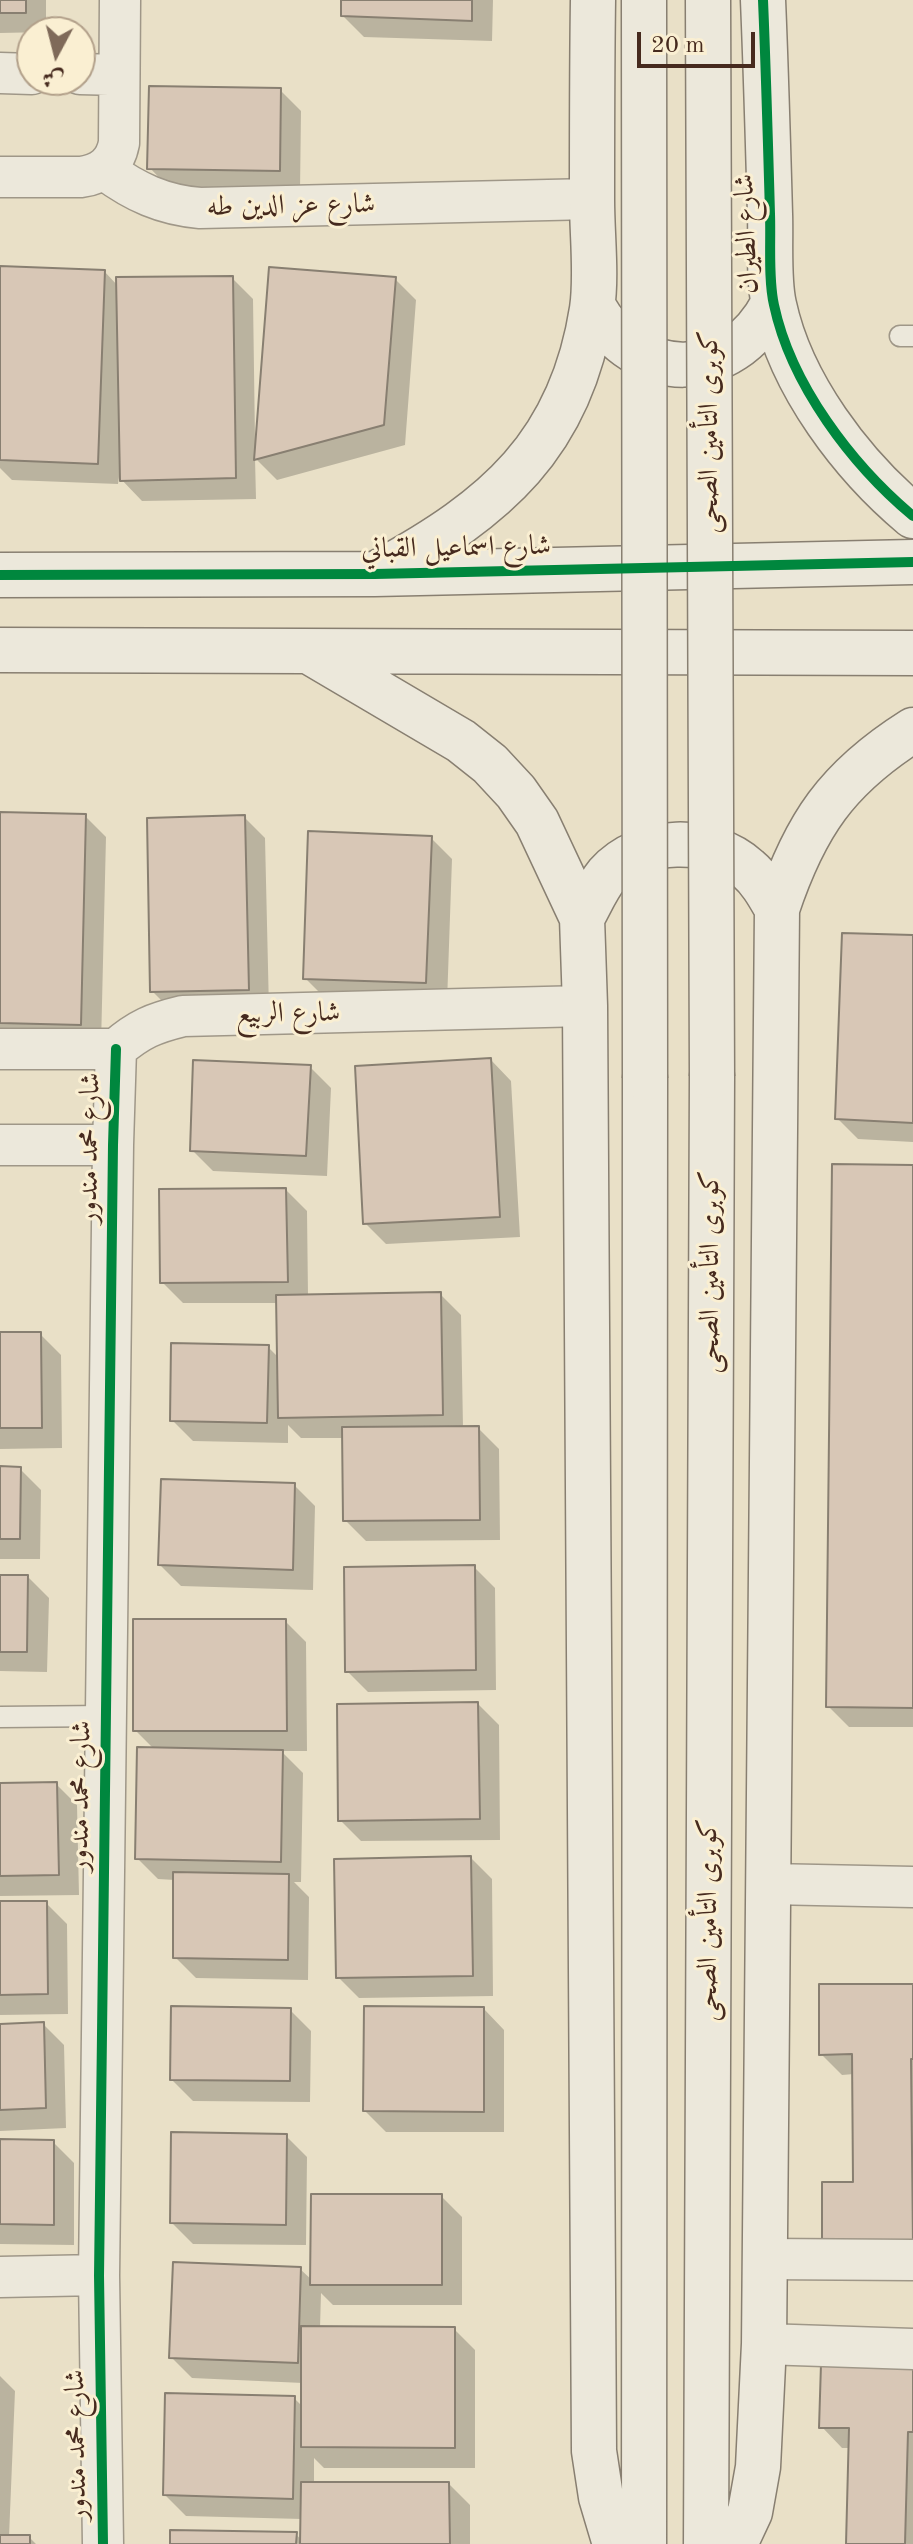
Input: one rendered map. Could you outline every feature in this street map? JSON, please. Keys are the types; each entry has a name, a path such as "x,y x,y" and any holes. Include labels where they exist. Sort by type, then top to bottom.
{"main road":[{"path":"375,574 433,543 498,494 526,463 569,395 582,359 593,306 593,0"},
{"path":"644,0 644,2544"},
{"name":"كوبرى التأمين الصحى","path":"706,2544 712,1076 708,0"},
{"name":"شارع الطيران","path":"763,0 773,304 792,357 817,407 849,453 887,494 913,516"},
{"path":"593,306 603,325 617,340 634,352 673,365 715,360 733,351 757,331 773,304"},
{"name":"شارع اسماعيل القباني","path":"0,575 375,574 913,562"},
{"path":"0,650 913,653"},
{"path":"310,652 461,741 490,764 516,792 537,822 582,918 594,2451 601,2497 615,2544"},
{"path":"735,2544 750,2512 758,2467 764,2344 777,909 792,865 814,822 842,784 885,748 913,730"},
{"path":"582,918 607,875 627,859 651,849 676,844 701,846 726,854 747,868 765,887 777,909"}],"street":[{"path":"0,177 70,179 93,176 105,170 117,154 120,0"},
{"path":"96,74 119,75"},
{"name":"شارع عز الدين طه","path":"105,170 142,195 181,207 592,199"},
{"name":"شارع الربيع","path":"116,1049 136,1032 160,1021 183,1016 585,1006"},
{"path":"0,1049 116,1049"},
{"name":"شارع محمد مندور","path":"103,2544 99,2275 116,1049"},
{"path":"0,1145 113,1145"},
{"path":"769,1884 913,1887"},
{"path":"765,2259 913,2260"},
{"path":"0,2277 99,2275"},
{"path":"764,2344 913,2349"}],"lane":[{"path":"0,1717 106,1716"}],"building":[{"path":"0,0 26,0 26,13 0,13"},
{"path":"341,0 472,0 472,21 341,16"},
{"path":"149,86 281,88 280,171 147,169"},
{"path":"0,266 105,270 98,464 0,460"},
{"path":"269,267 396,277 384,425 254,460"},
{"path":"233,276 236,478 120,481 116,277"},
{"path":"0,812 86,814 81,1025 0,1023"},
{"path":"245,815 249,990 150,992 147,818"},
{"path":"308,831 432,836 426,983 303,979"},
{"path":"842,933 913,935 913,1123 835,1119"},
{"path":"491,1058 500,1217 363,1224 355,1066"},
{"path":"193,1060 311,1065 306,1156 190,1151"},
{"path":"832,1164 913,1165 913,1708 826,1707"},
{"path":"286,1188 288,1282 160,1283 159,1189"},
{"path":"441,1292 443,1415 278,1418 276,1295"},
{"path":"0,1332 41,1332 42,1428 0,1428"},
{"path":"171,1343 269,1345 267,1423 170,1421"},
{"path":"479,1426 480,1520 343,1521 342,1427"},
{"path":"0,1466 21,1467 20,1539 0,1539"},
{"path":"161,1479 295,1483 293,1570 158,1565"},
{"path":"475,1565 476,1670 345,1672 344,1567"},
{"path":"0,1575 28,1575 27,1652 0,1652"},
{"path":"133,1619 286,1619 287,1731 133,1731"},
{"path":"478,1702 480,1819 338,1821 337,1704"},
{"path":"137,1747 283,1750 281,1862 135,1859"},
{"path":"57,1782 59,1875 0,1876 0,1783"},
{"path":"471,1856 473,1976 336,1978 334,1859"},
{"path":"173,1872 289,1874 288,1960 173,1958"},
{"path":"0,1901 47,1901 48,1994 0,1995"},
{"path":"819,1984 913,1984 913,2244 822,2244 822,2182 853,2182 852,2054 819,2055"},
{"path":"171,2006 291,2008 290,2081 170,2080"},
{"path":"364,2006 484,2007 484,2112 363,2111"},
{"path":"44,2022 46,2108 0,2110 0,2024"},
{"path":"171,2132 287,2134 286,2225 170,2223"},
{"path":"0,2139 54,2140 54,2225 0,2224"},
{"path":"311,2194 442,2194 442,2285 310,2285"},
{"path":"173,2262 301,2267 298,2363 169,2358"},
{"path":"301,2326 455,2327 455,2448 301,2447"},
{"path":"821,2364 913,2366 913,2432 908,2432 905,2544 846,2544 849,2428 819,2428"},
{"path":"165,2393 295,2396 293,2499 163,2495"},
{"path":"301,2482 449,2482 450,2544 300,2544"},
{"path":"170,2530 297,2532 296,2544 170,2544"},
{"path":"0,2535 30,2535 30,2544 0,2544"}],"cycle path":[{"path":"763,0 771,284 782,335 794,365 827,421 868,473 913,516"},
{"path":"0,575 375,574 913,562"},
{"path":"103,2544 99,2275 116,1049"}]}
